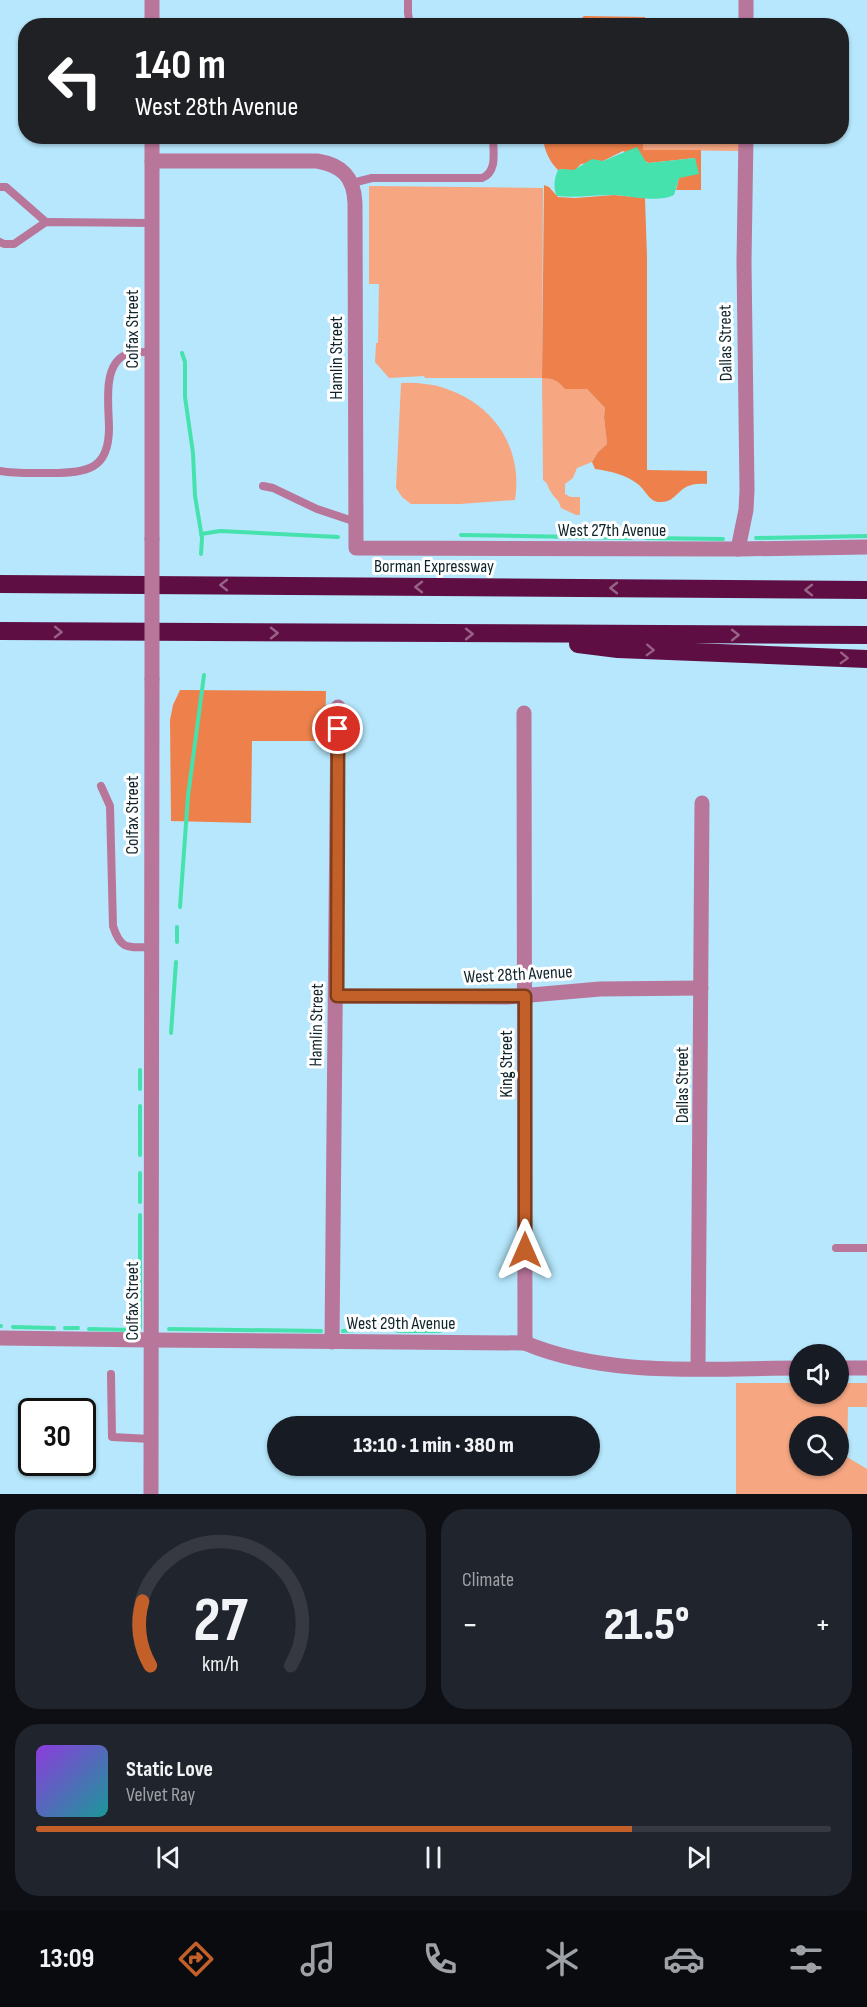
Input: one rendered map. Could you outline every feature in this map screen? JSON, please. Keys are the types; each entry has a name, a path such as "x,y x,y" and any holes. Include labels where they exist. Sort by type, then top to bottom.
{"highway":[{"name":"Borman Expressway","path":"0,584 867,590"},
{"path":"0,631 867,635"},
{"path":"508,634 618,649 867,659"}],"street":[{"path":"152,0 152,18"},
{"path":"746,0 746,18"},
{"name":"Colfax Street","path":"151,1494 152,144"},
{"name":"Dallas Street","path":"738,549 746,510 747,490 744,262 746,144"},
{"path":"152,161 305,160 327,162 348,177"},
{"name":"Hamlin Street","path":"348,177 355,203 356,548"},
{"name":"West 27th Avenue","path":"356,548 867,547"},
{"name":"Hamlin Street","path":"332,1342 338,707"},
{"name":"King Street","path":"524,713 525,1342"},
{"name":"Dallas Street","path":"698,1368 702,803"},
{"name":"West 28th Avenue","path":"337,996 525,996 600,989 701,988"},
{"name":"West 29th Avenue","path":"0,1338 152,1341 525,1342 558,1355 613,1365 789,1368"},
{"path":"849,1368 867,1368"}],"lane":[{"path":"408,0 409,18"},
{"path":"348,177 482,178 487,176 492,167 493,144"},
{"path":"0,187 6,187 46,222"},
{"path":"0,242 14,244 46,222 152,223"},
{"path":"0,471 68,472 82,470 98,463 105,456 108,446 109,384 114,364 126,354 152,352"},
{"path":"262,486 273,488 317,509 356,522"},
{"path":"101,786 110,806 113,926 117,939 126,946 152,947"},
{"path":"836,1248 867,1248"},
{"path":"111,1374 112,1437 151,1439"}],"shaded area":[{"path":"584,16 645,17 645,18 582,18"},
{"path":"544,144 643,144 643,150 701,150 701,190 676,190 679,178 691,174 695,158 649,163 623,151 603,161 581,164 574,171 558,170"},
{"path":"643,144 741,144 741,151 643,150"},
{"path":"637,147 649,163 695,158 699,174 679,178 674,195 660,199 614,195 557,196 554,183 558,170 574,170 592,159 603,161"},
{"path":"544,185 558,197 614,195 645,198 647,470 707,471 707,484 689,486 672,499 657,502 629,479 612,472 595,469 592,462 607,444 605,408 587,389 565,389 555,380 542,378"},
{"path":"369,186 543,188 542,377 555,380 566,389 587,389 605,408 607,444 592,462 577,468 573,478 565,484 565,494 580,497 580,515 561,508 543,480 542,378 425,378 424,376 389,378 375,362 376,343 378,343 379,284 369,284"},
{"path":"401,383 426,384 449,390 470,400 488,414 502,431 511,452 516,475 515,500 460,504 411,504 402,497 396,488"},
{"path":"180,690 326,691 325,741 252,741 251,823 171,821 170,720 173,705"},
{"path":"736,1383 789,1383 789,1404 849,1404 849,1383 867,1383 867,1407 848,1407 848,1416 789,1416 789,1476 849,1476 849,1458 867,1469 867,1494 736,1494"}],"waterway":[{"path":"182,353 185,362 185,397 193,453 195,496 202,538 201,554"},
{"path":"201,534 220,531 338,537"},
{"path":"461,535 631,538"},
{"path":"756,538 867,536"},
{"path":"646,538 723,539"},
{"path":"180,907 188,796 204,675"},
{"path":"177,927 177,942"},
{"path":"171,1033 176,962"},
{"path":"140,1070 140,1089"},
{"path":"140,1106 140,1155"},
{"path":"140,1173 140,1202"},
{"path":"89,1329 131,1330 140,1328 140,1215"},
{"path":"13,1327 54,1328"},
{"path":"65,1328 78,1328"},
{"path":"169,1329 321,1331"},
{"path":"343,1331 355,1330"},
{"path":"398,1331 440,1331"}],"route":[{"path":"338,729 337,996 525,996 525,1250"}]}
